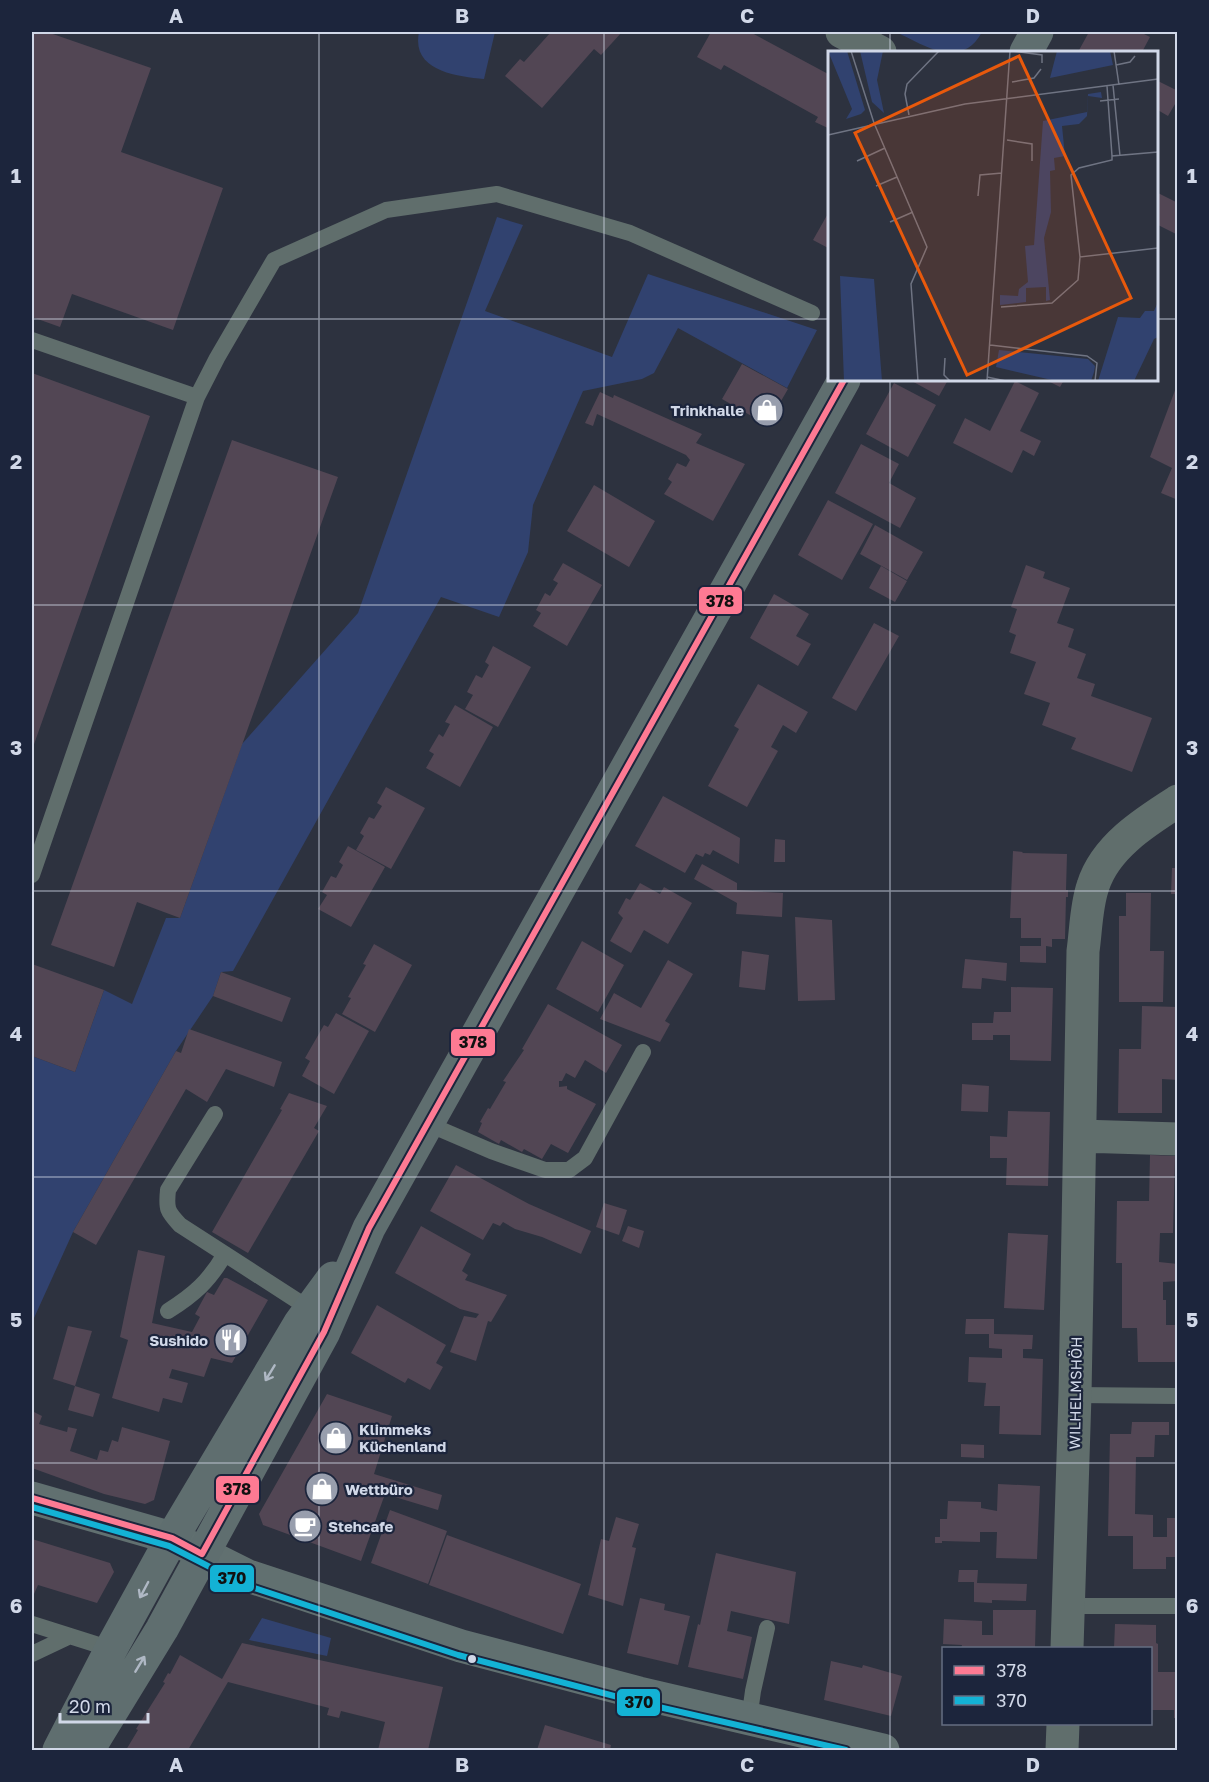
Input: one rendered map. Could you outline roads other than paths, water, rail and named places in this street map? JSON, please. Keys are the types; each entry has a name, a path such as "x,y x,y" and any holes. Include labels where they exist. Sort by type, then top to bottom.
{"main road":[{"path":"1027,51 1037,32"},
{"path":"88,1750 162,1629 324,1332 369,1228 498,994 843,381"},
{"path":"59,1750 111,1648 172,1538 310,1309 369,1228"},
{"path":"32,1498 172,1538 248,1576 461,1646 639,1694 750,1720 827,1745 883,1750"}],"street":[{"path":"842,32 878,51"},
{"name":"WILHELMSHÖH","path":"1067,1647 1075,1395 1083,951 1092,887 1103,862 1133,833 1178,801"},
{"path":"1080,1136 1178,1139"},
{"path":"1062,1750 1063,1725"}],"lane":[{"path":"32,875 197,397 216,358 274,260 386,210 497,194 630,233 812,313"},
{"path":"32,340 197,397"},
{"path":"428,1124 491,1151 545,1170 569,1170 585,1158 644,1052"},
{"path":"215,1113 168,1190 166,1203 168,1212 180,1225 310,1309"},
{"path":"168,1311 192,1296 215,1271 225,1254"},
{"path":"1075,1395 1178,1396"},
{"path":"1070,1606 1178,1606"},
{"path":"32,1624 111,1648"},
{"path":"750,1720 753,1692 767,1628"},
{"path":"32,1654 70,1636"}],"place":[{"name":"Trinkhalle","path":"767,410"},
{"name":"Sushido","path":"231,1340"},
{"name":"Klimmeks Küchenland","path":"336,1438"},
{"name":"Wettbüro","path":"322,1489"},
{"name":"Stehcafe","path":"305,1526"}]}
